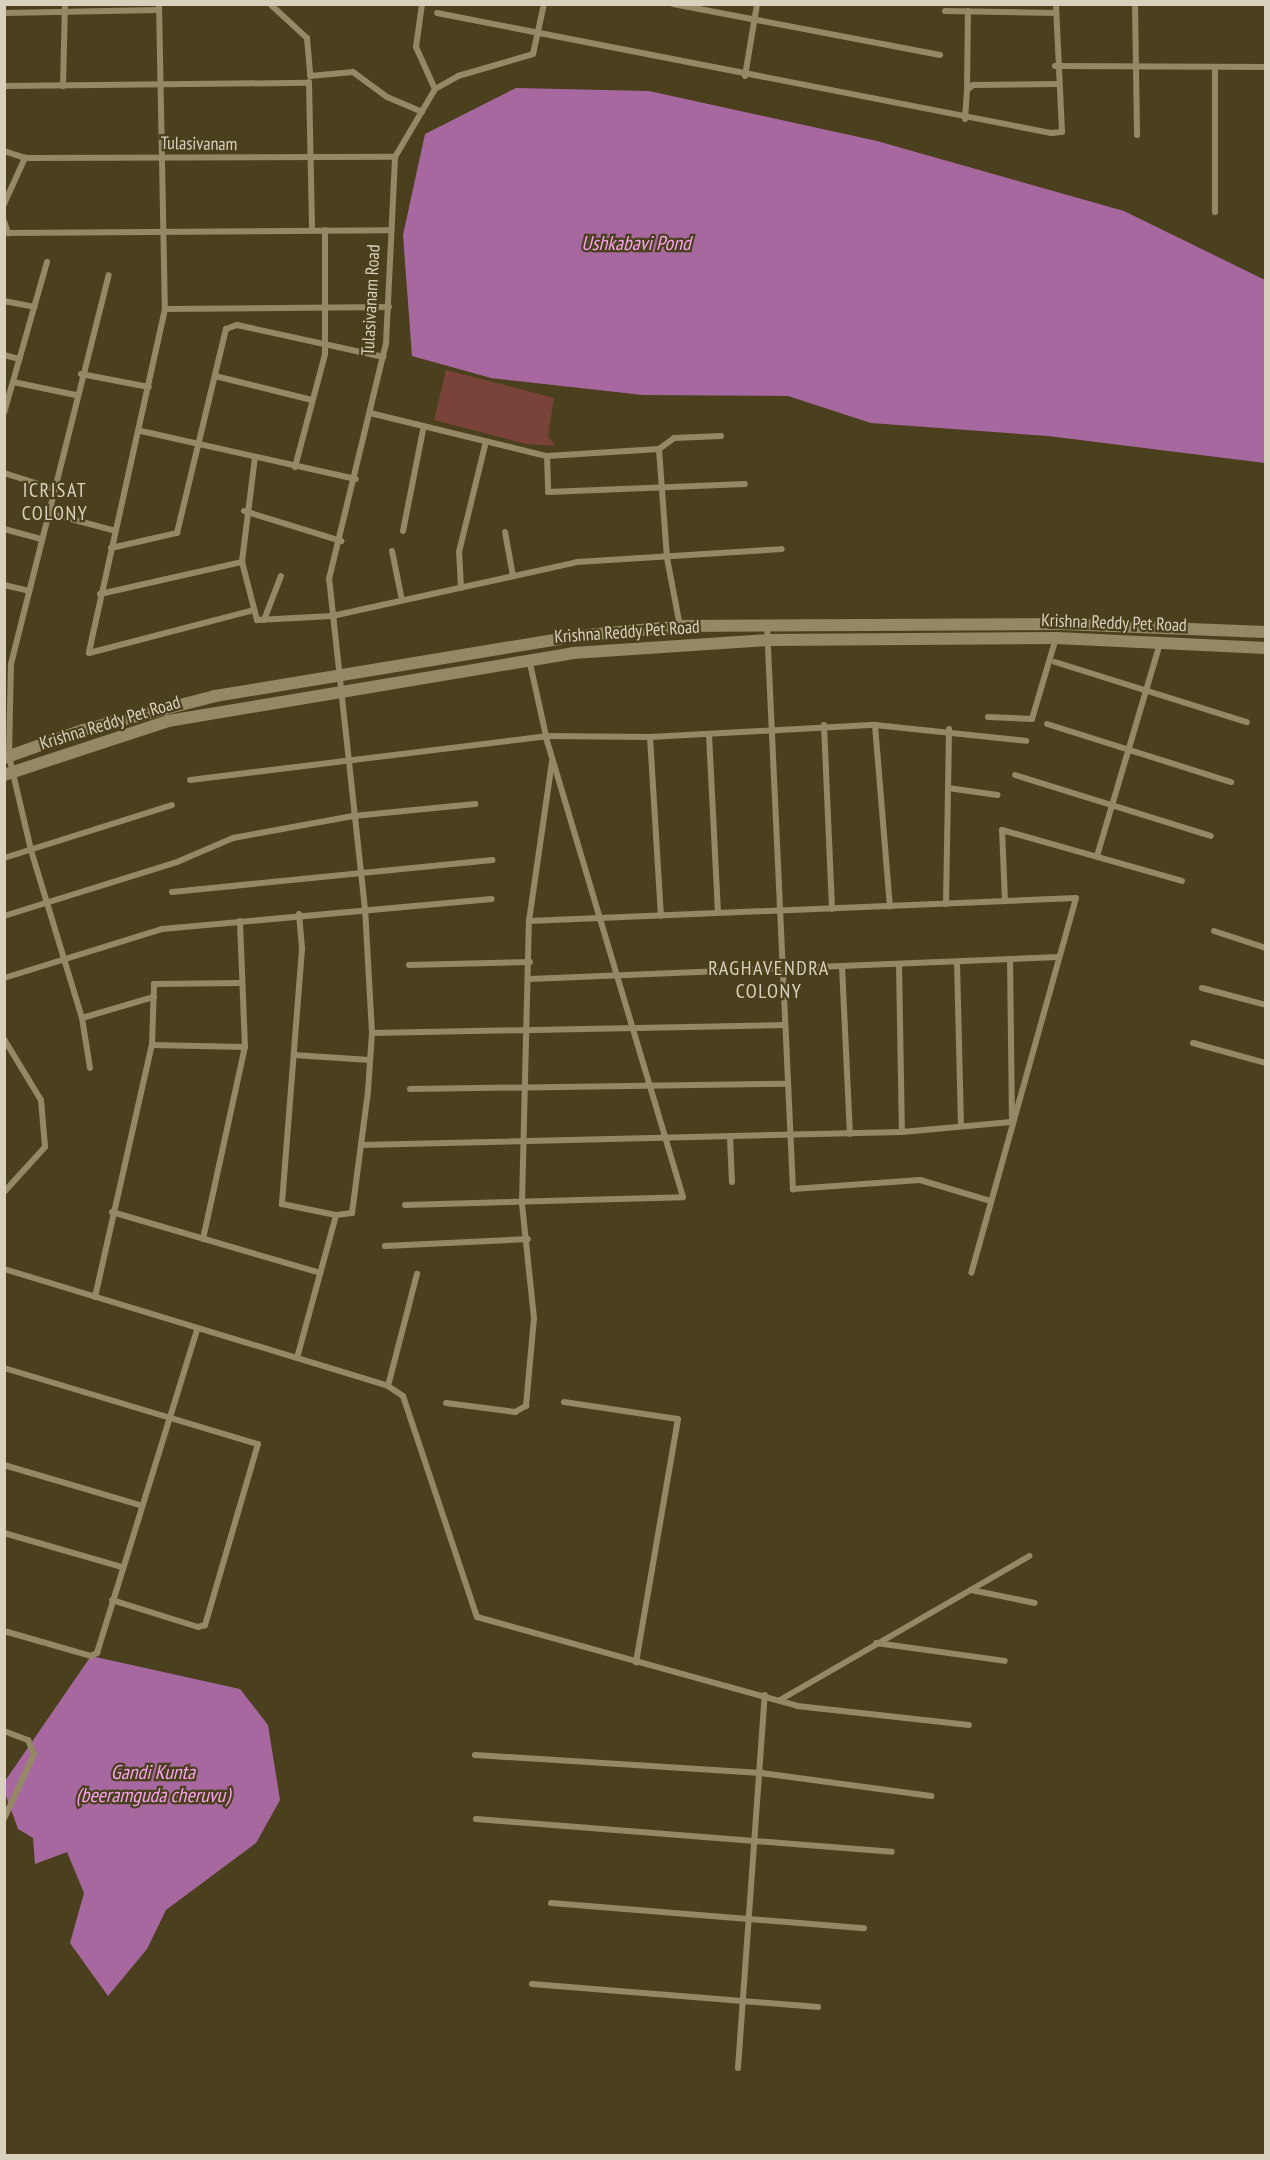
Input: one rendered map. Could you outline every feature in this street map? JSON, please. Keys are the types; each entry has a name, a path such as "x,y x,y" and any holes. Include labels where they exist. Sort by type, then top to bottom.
{"main road":[{"name":"Krishna Reddy Pet Road","path":"7,757 184,703 577,636 680,626 767,625 1060,624 1266,632"},
{"name":"Krishna Reddy Pet Road","path":"9,774 168,721 341,695 529,658 768,640 1056,638 1266,648"}],"street":[{"path":"270,4 307,38 310,80 312,231"},
{"path":"422,4 416,46 435,89 458,76 533,54 544,4"},
{"path":"673,4 940,55"},
{"path":"745,76 757,4"},
{"path":"437,13 965,119 1062,132 1055,66 1056,4"},
{"path":"1135,4 1137,135"},
{"path":"4,13 64,8 159,7 161,232 165,309 141,431 100,594 89,653 254,610"},
{"path":"63,86 64,8"},
{"path":"945,11 1056,13"},
{"path":"965,119 968,11"},
{"path":"1055,66 1266,67"},
{"path":"1215,67 1215,212"},
{"path":"4,86 161,86 310,80 353,72 387,97 422,112"},
{"path":"967,90 1057,84"},
{"name":"Tulasivanam Road","path":"336,1215 352,1213 372,1033 365,909 353,816 329,579 341,541 384,357 395,157 435,89"},
{"name":"Tulasivanam","path":"4,151 25,158 312,160 395,157"},
{"path":"4,204 25,158"},
{"path":"4,221 6,233 390,230"},
{"path":"295,467 325,343 325,231"},
{"path":"5,412 47,262"},
{"path":"90,1068 82,1018 46,903 9,774 7,757 11,664 75,395 109,275"},
{"path":"4,301 34,307"},
{"path":"165,309 388,307"},
{"path":"111,548 177,533 215,375 231,327 325,343 384,357"},
{"path":"4,355 19,359"},
{"path":"81,374 149,387"},
{"path":"215,375 312,400"},
{"path":"12,382 75,395"},
{"path":"370,413 423,430 485,445 547,456 659,448 674,438 721,436"},
{"path":"403,531 423,430"},
{"path":"141,431 356,479"},
{"path":"461,588 459,552 485,445"},
{"path":"659,448 667,558 680,626"},
{"path":"547,456 548,492 745,484"},
{"path":"255,457 244,511 242,562 257,620 332,616 577,562 782,549"},
{"path":"4,473 54,489"},
{"path":"244,511 341,541"},
{"path":"48,513 116,531"},
{"path":"4,529 41,539"},
{"path":"505,532 513,576"},
{"path":"392,551 402,600"},
{"path":"100,594 242,562"},
{"path":"264,620 281,576"},
{"path":"4,585 29,591"},
{"path":"767,625 793,1190 920,1180 991,1201"},
{"path":"988,717 1032,719 1056,638"},
{"path":"1097,856 1144,690 1160,643"},
{"path":"405,1205 683,1197 546,736 529,658"},
{"path":"1056,662 1247,722"},
{"path":"1047,724 1231,782"},
{"path":"824,725 832,909"},
{"path":"189,780 546,736 650,737 709,735 824,725 875,725 949,729 1026,741"},
{"path":"875,725 890,906"},
{"path":"946,904 949,729"},
{"path":"709,735 718,913"},
{"path":"650,737 661,916"},
{"path":"446,1403 515,1412 526,1406 534,1318 528,1239 522,1203 523,1090 530,979 529,921 553,759"},
{"path":"1016,775 1210,836"},
{"path":"948,788 998,795"},
{"path":"4,916 177,862 233,838 353,816 475,804"},
{"path":"4,858 172,805"},
{"path":"1005,901 1002,830 1182,880"},
{"path":"172,892 492,860"},
{"path":"529,921 1076,898 971,1273"},
{"path":"4,978 63,957 162,929 299,914 492,899"},
{"path":"297,1358 336,1215 282,1204 302,949 299,914"},
{"path":"203,1239 245,1047 240,983 240,921"},
{"path":"1214,931 1266,948"},
{"path":"530,979 1059,957"},
{"path":"1010,959 1012,1122"},
{"path":"409,964 530,962"},
{"path":"957,962 962,1125"},
{"path":"899,964 902,1132"},
{"path":"842,966 850,1134"},
{"path":"95,1297 112,1212 152,1045 154,984 240,983"},
{"path":"1202,988 1266,1005"},
{"path":"82,1018 154,997"},
{"path":"372,1033 634,1030 785,1025"},
{"path":"4,1039 41,1100 45,1147 4,1192"},
{"path":"1193,1043 1266,1063"},
{"path":"152,1045 245,1047"},
{"path":"294,1055 370,1060"},
{"path":"410,1089 523,1090 788,1084"},
{"path":"361,1144 523,1145 850,1134 902,1132 1012,1122"},
{"path":"730,1137 732,1182"},
{"path":"112,1212 320,1273"},
{"path":"386,1246 528,1239"},
{"path":"4,1269 388,1386 406,1400 477,1617 780,1700 969,1725"},
{"path":"388,1386 417,1274"},
{"path":"4,1631 91,1656 97,1653 141,1504 197,1329"},
{"path":"4,1368 170,1415 258,1444 205,1625 198,1627 112,1600"},
{"path":"564,1402 678,1419 636,1662"},
{"path":"4,1465 141,1504"},
{"path":"4,1533 122,1568"},
{"path":"780,1700 1029,1556"},
{"path":"970,1590 1035,1603"},
{"path":"876,1643 1005,1661"},
{"path":"738,2068 765,1695"},
{"path":"4,1731 34,1747 4,1819"},
{"path":"475,1755 760,1773 931,1796"},
{"path":"476,1819 892,1852"},
{"path":"551,1903 864,1928"},
{"path":"532,1984 818,2007"}],"shaded area":[{"path":"446,370 554,398 548,436 555,446 526,444 434,420"}],"water":[{"name":"Ushkabavi Pond","path":"516,88 649,91 877,141 1124,211 1265,280 1265,463 1048,436 871,423 788,396 643,395 491,378 412,356 403,235 425,134"},
{"name":"Gandi Kunta (beeramguda cheruvu)","path":"91,1656 240,1689 268,1725 280,1800 256,1843 166,1910 147,1949 108,1996 70,1943 84,1893 67,1852 35,1864 33,1838 18,1829 5,1793 5,1781"}],"district":[{"name":"ICRISAT COLONY","path":"55,502"},
{"name":"RAGHAVENDRA COLONY","path":"769,980"}]}
